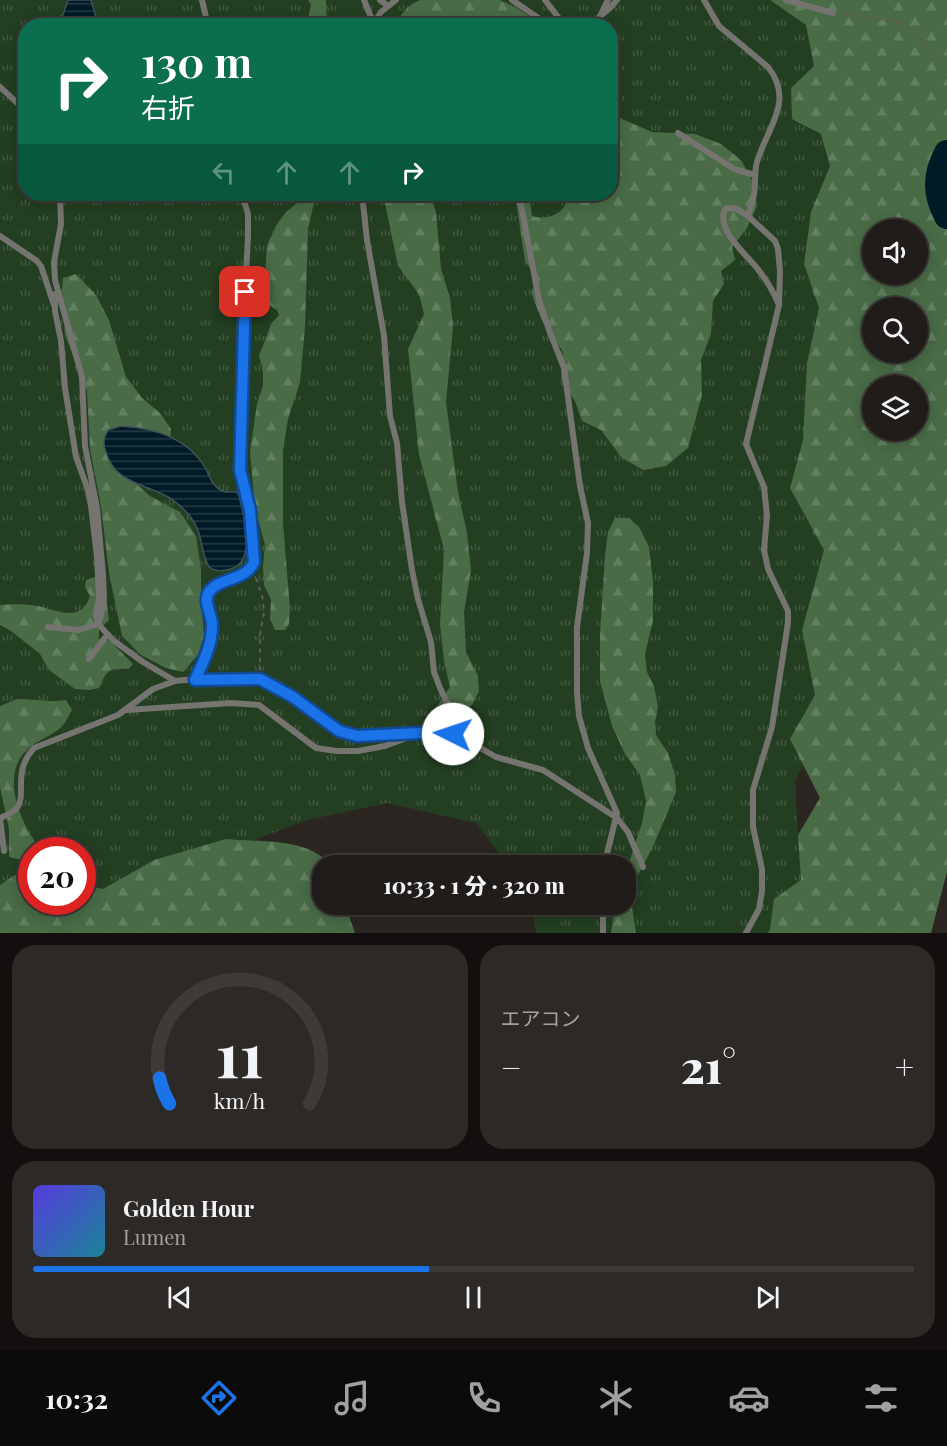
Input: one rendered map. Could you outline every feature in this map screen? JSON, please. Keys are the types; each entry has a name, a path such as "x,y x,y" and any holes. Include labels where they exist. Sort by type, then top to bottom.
{"lane":[{"path":"202,0 206,18"},
{"path":"364,0 370,18"},
{"path":"380,0 388,6"},
{"path":"377,18 396,0"},
{"path":"512,0 538,18"},
{"path":"545,0 559,18"},
{"path":"599,17 608,0"},
{"path":"599,17 617,0"},
{"path":"704,0 719,26 768,67 777,82 779,98 777,114 757,162 754,192 748,216"},
{"path":"786,0 833,13"},
{"path":"0,87 18,104"},
{"path":"678,133 734,169 755,175"},
{"path":"60,201 61,224 54,262 56,311 61,341 64,388 76,457 91,506 99,598 96,614 98,624 107,635 143,662 176,681"},
{"path":"195,680 210,641 211,614 207,605 210,590 252,568 255,554 250,510 240,470 243,330 248,237 248,214 244,201"},
{"path":"363,201 365,231 384,336 390,417 397,443 402,502 416,589 431,642 437,680 454,717 470,742"},
{"path":"520,201 539,300 564,368 580,486 588,523 587,553 577,627 576,666 579,716 588,748 615,805 616,818 607,855"},
{"path":"746,933 759,909 762,891 762,869 753,827 753,790 779,696 788,623 788,612 768,569 764,550 767,516 764,487 746,444 779,305 780,271 775,241 748,216 737,209 725,209 722,218 726,230 760,271 779,305"},
{"path":"0,236 41,266 56,311"},
{"path":"55,280 81,377 85,446 97,508 102,557 104,597 98,624"},
{"path":"48,627 79,630 98,624"},
{"path":"89,659 107,635"},
{"path":"4,851 0,818 12,812 19,804 22,766 34,748 126,710 153,689 176,681 260,679 293,697 339,731 348,735 413,732 453,734 496,757 543,770 559,778 616,818 628,832 643,867"},
{"path":"126,710 231,703 259,705 265,707 316,748 337,751 358,751 386,746 409,737 413,732"},
{"path":"603,915 603,933"}],"path":[{"path":"833,13 902,24 918,33 947,68"},
{"path":"252,568 264,604 260,679"}],"green space":[{"path":"0,0 770,0 806,25 840,69 850,336 841,686 795,782 798,835 832,884 791,933 536,933 533,915 636,915 636,855 500,855 476,823 387,803 307,820 96,897 96,837 18,837 18,898 0,899"},
{"path":"308,0 326,0 327,18 308,18 311,4"},
{"path":"420,0 500,0 532,18 452,16 400,18 412,4"},
{"path":"770,0 947,0 947,872 931,933 768,933 774,899 801,880 798,835 820,798 790,739 815,695 802,630 824,550 790,488 803,440 807,363 819,308 804,264 811,212 830,166 821,134 792,119 791,88 814,66 806,25"},
{"path":"618,116 652,132 695,134 721,144 741,160 754,184 757,206 747,228 732,247 735,260 721,271 724,284 713,301 711,334 701,360 702,395 688,448 666,466 643,470 622,458 601,430 582,421 575,401 561,380 563,352 541,319 531,292 538,278 525,261 516,201 530,201 532,216 539,217 556,214 567,201 618,201"},
{"path":"300,201 314,201 308,229 305,327 300,382 288,419 283,451 283,524 290,608 289,624 285,630 275,630 270,619 271,600 264,585 265,545 255,508 250,452 257,404 263,386 263,371 259,356 271,324 279,315 277,310 269,305 264,294 267,245 277,224 286,212"},
{"path":"384,201 432,201 436,212 441,269 450,298 453,327 446,402 471,570 464,612 466,652 478,676 479,691 472,705 444,723 430,717 450,687 444,661 440,624 444,549 419,455 408,349 424,314 419,294 398,266"},
{"path":"76,274 96,295 109,320 126,377 142,398 160,413 171,429 170,440 125,474 150,496 180,512 196,536 201,569 204,635 198,655 183,672 166,668 141,655 122,636 109,573 101,506 90,449 87,391 65,335 63,278"},
{"path":"615,518 629,518 639,527 649,547 653,582 653,621 645,654 647,672 654,686 658,707 655,723 656,735 668,753 675,775 676,792 652,849 636,878 636,855 632,855 642,823 646,801 640,775 625,754 612,726 600,681 600,633 608,532"},
{"path":"94,577 106,596 109,620 99,630 99,639 110,641 133,664 129,669 109,671 99,688 75,689 49,670 40,654 0,625 0,605 29,605 75,613 86,605 90,596 85,587 86,580"},
{"path":"17,699 66,700 72,710 61,727 34,744 19,760 15,772 16,798 25,825 32,837 18,837 18,859 9,857 9,829 0,787 0,706"},
{"path":"226,839 267,841 310,850 319,855 312,855 312,915 349,915 355,933 0,933 0,885 15,875 18,875 18,915 96,915 96,888 103,889 154,860"},
{"path":"614,915 633,915 636,933 611,933"}],"water":[{"path":"68,0 91,0 96,17 56,18 63,15"},
{"path":"121,426 158,432 180,442 199,458 212,482 220,490 237,492 244,514 247,537 244,557 239,564 222,571 209,567 194,521 184,509 171,499 129,480 115,469 106,452 104,441 108,430"}],"waterway":[{"path":"947,153 940,169 938,184 940,200 947,216"}],"route":[{"path":"245,292 240,470 250,510 254,562 252,568 246,573 216,585 210,590 207,605 211,614 210,641 195,680 260,679 293,697 339,731 348,735 413,732 453,734"}]}
